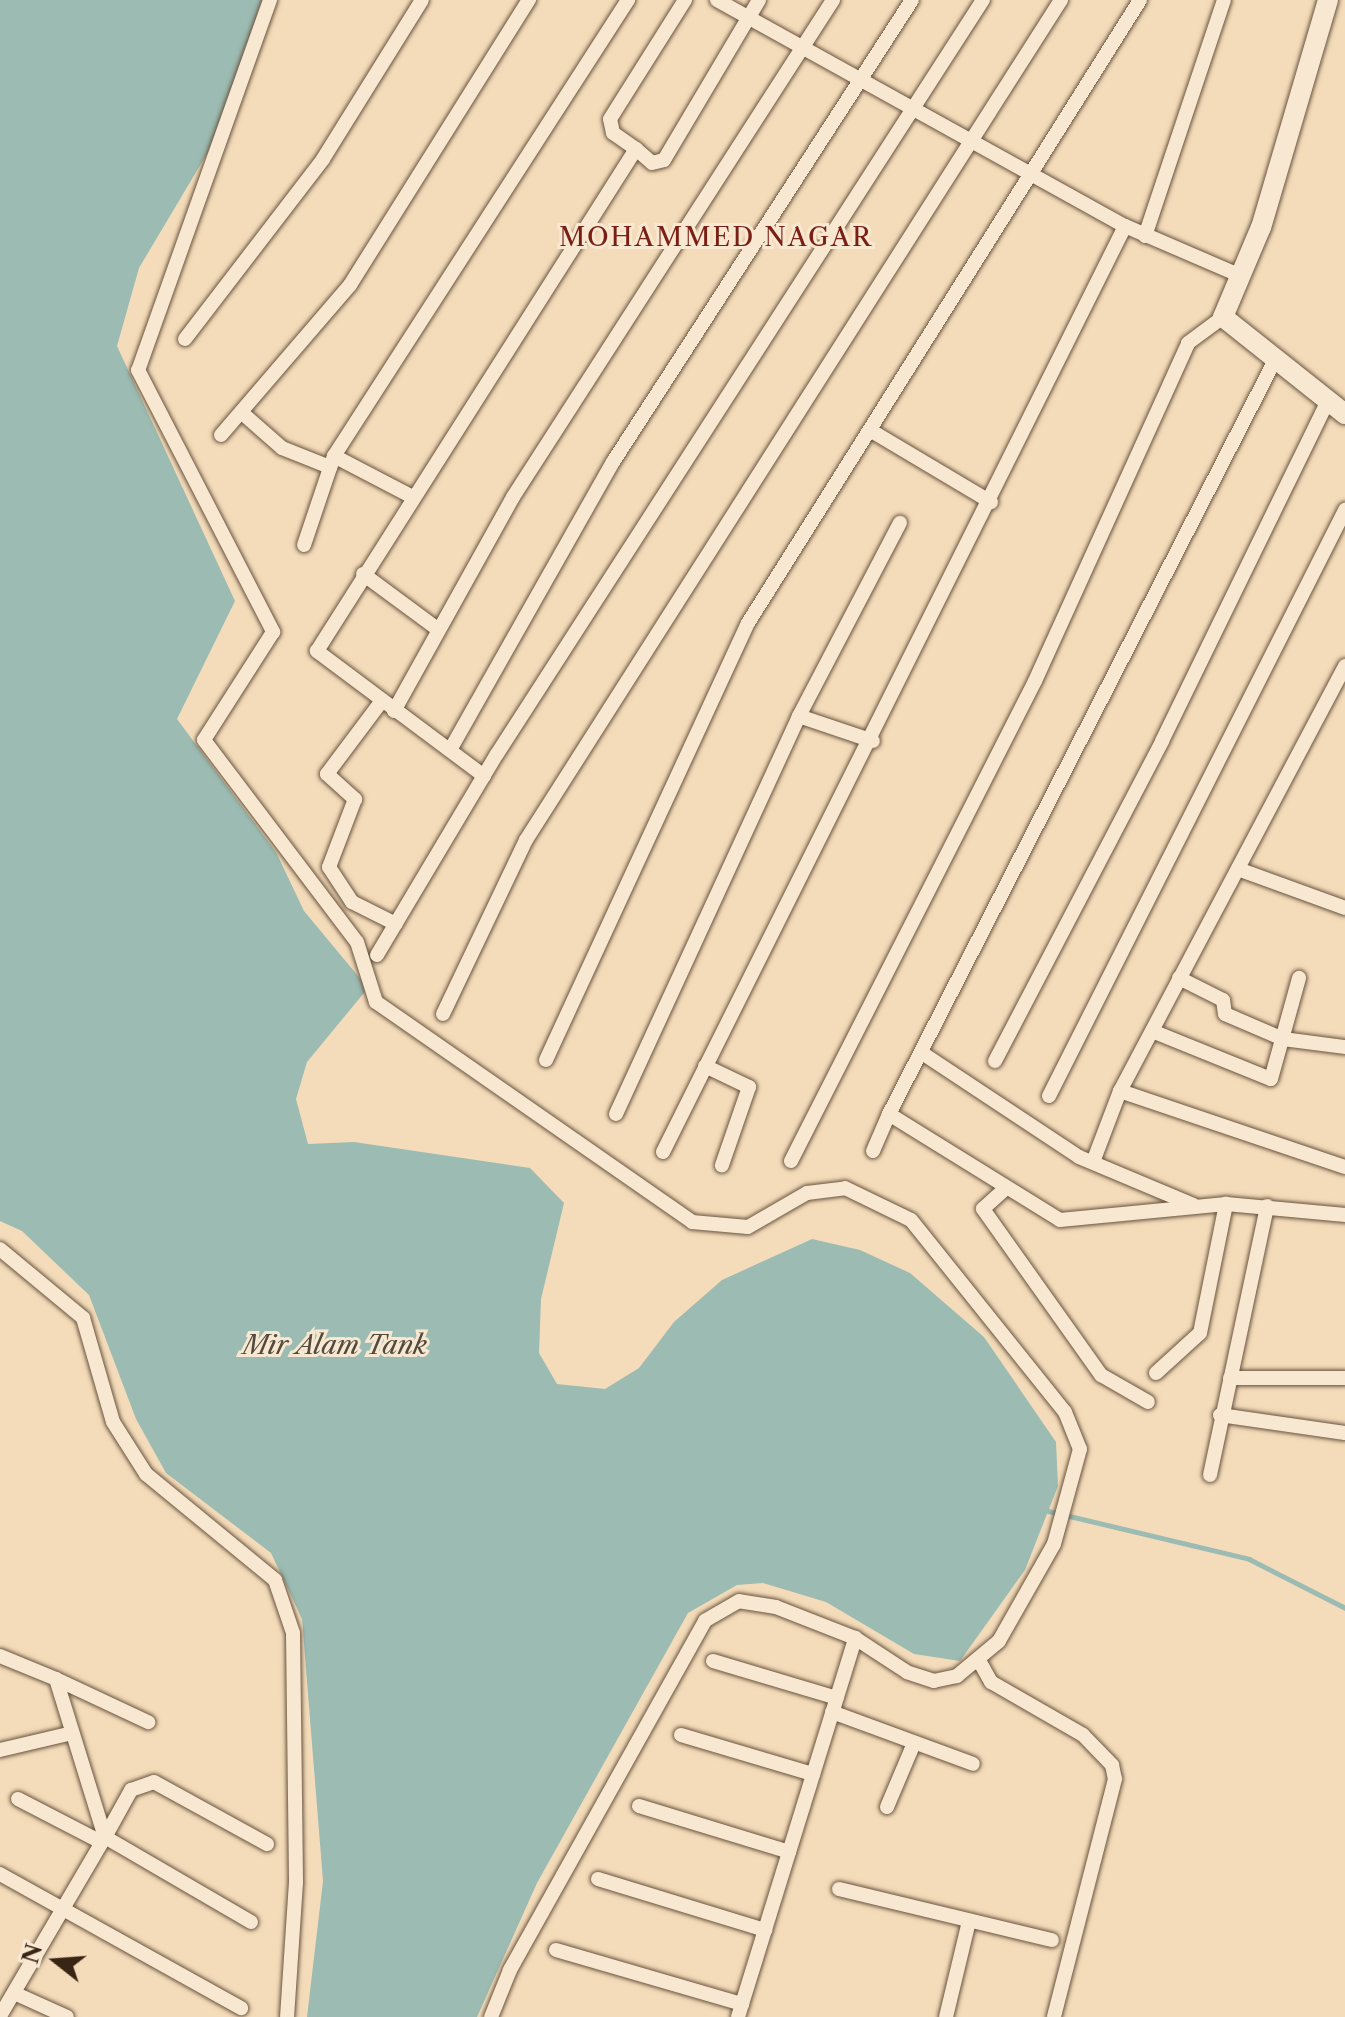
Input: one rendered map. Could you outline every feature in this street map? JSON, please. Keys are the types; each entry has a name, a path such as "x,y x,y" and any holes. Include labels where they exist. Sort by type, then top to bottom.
{"main road":[{"path":"1328,0 1241,276 1223,317 1273,364 1345,414"}],"street":[{"path":"270,0 138,370 273,632 204,740 357,942 376,1002 692,1222 748,1227 807,1193 845,1188 911,1220 1065,1412 1080,1449 1070,1504 1061,1526 981,1664 934,1681 855,1638 739,1601 705,1621 510,1970 491,2017"},
{"path":"185,339 323,159 422,0"},
{"path":"221,435 350,285 529,0"},
{"path":"304,545 332,462 628,0"},
{"path":"685,0 610,119 613,133 652,163 664,160 759,0"},
{"path":"717,0 749,16 799,50 1035,170 1125,226 1241,276"},
{"path":"394,711 513,497 833,0"},
{"path":"450,750 613,462 912,0"},
{"path":"377,955 484,776 916,111 983,0"},
{"path":"443,1014 526,840 969,137 1061,0"},
{"path":"546,1060 748,623 1140,0"},
{"path":"1145,236 1224,0"},
{"path":"484,776 381,702 317,651 411,496 636,149"},
{"path":"663,1152 873,741 1125,226"},
{"path":"791,1161 1035,681 1188,343 1223,317"},
{"path":"873,1151 889,1114 1273,364"},
{"path":"995,1061 1162,741 1328,400"},
{"path":"241,412 282,448 332,462 411,496"},
{"path":"870,430 991,502"},
{"path":"1049,1096 1345,510"},
{"path":"616,1114 799,716 900,523"},
{"path":"363,574 439,630"},
{"path":"1093,1162 1120,1091 1345,666"},
{"path":"381,702 327,774 355,799 329,867 352,902 396,924"},
{"path":"799,716 873,741"},
{"path":"1238,869 1345,908"},
{"path":"1179,978 1223,1000 1225,1014 1283,1039 1345,1047"},
{"path":"1152,1031 1271,1079 1299,978"},
{"path":"922,1053 1093,1162 1195,1206"},
{"path":"705,1066 749,1087 722,1165"},
{"path":"1120,1091 1345,1167"},
{"path":"889,1114 1060,1220 1226,1204 1345,1215"},
{"path":"1006,1188 983,1209 1101,1375 1148,1402"},
{"path":"1156,1373 1200,1333 1226,1204"},
{"path":"1210,1475 1220,1415 1267,1206"},
{"path":"0,1249 83,1318 113,1422 146,1474 275,1580 293,1633 296,1882 287,2017"},
{"path":"1230,1378 1345,1378"},
{"path":"1220,1415 1345,1433"},
{"path":"556,1950 740,2010 855,1638"},
{"path":"0,1656 148,1722"},
{"path":"713,1661 835,1705 914,1743 973,1764"},
{"path":"981,1664 991,1682 1083,1735 1112,1765 1115,1779 1054,2017"},
{"path":"56,1679 68,1734 103,1840"},
{"path":"0,1750 68,1734"},
{"path":"681,1735 813,1774"},
{"path":"887,1807 914,1743"},
{"path":"0,2016 131,1790 154,1782 267,1844"},
{"path":"18,1799 103,1840 251,1922"},
{"path":"639,1806 789,1852"},
{"path":"0,1874 241,2008"},
{"path":"598,1879 765,1930"},
{"path":"839,1889 1052,1940"},
{"path":"946,2017 969,1921"},
{"path":"14,1993 67,2017"}],"water":[{"name":"Mir Alam Tank","path":"0,0 264,0 214,142 139,268 117,346 235,601 177,719 276,852 304,911 368,988 307,1062 296,1099 308,1144 354,1142 530,1168 564,1203 541,1299 539,1353 557,1384 605,1389 639,1368 674,1322 722,1280 812,1239 860,1250 910,1273 984,1337 1056,1442 1058,1486 1025,1570 960,1661 914,1654 826,1602 763,1583 737,1585 688,1613 537,1883 477,2017 307,2017 323,1881 302,1619 271,1553 166,1473 136,1419 89,1295 22,1231 0,1221"}],"waterway":[{"path":"1044,1510 1249,1559 1345,1608"}],"district":[{"name":"MOHAMMED NAGAR","path":"716,238"}]}
